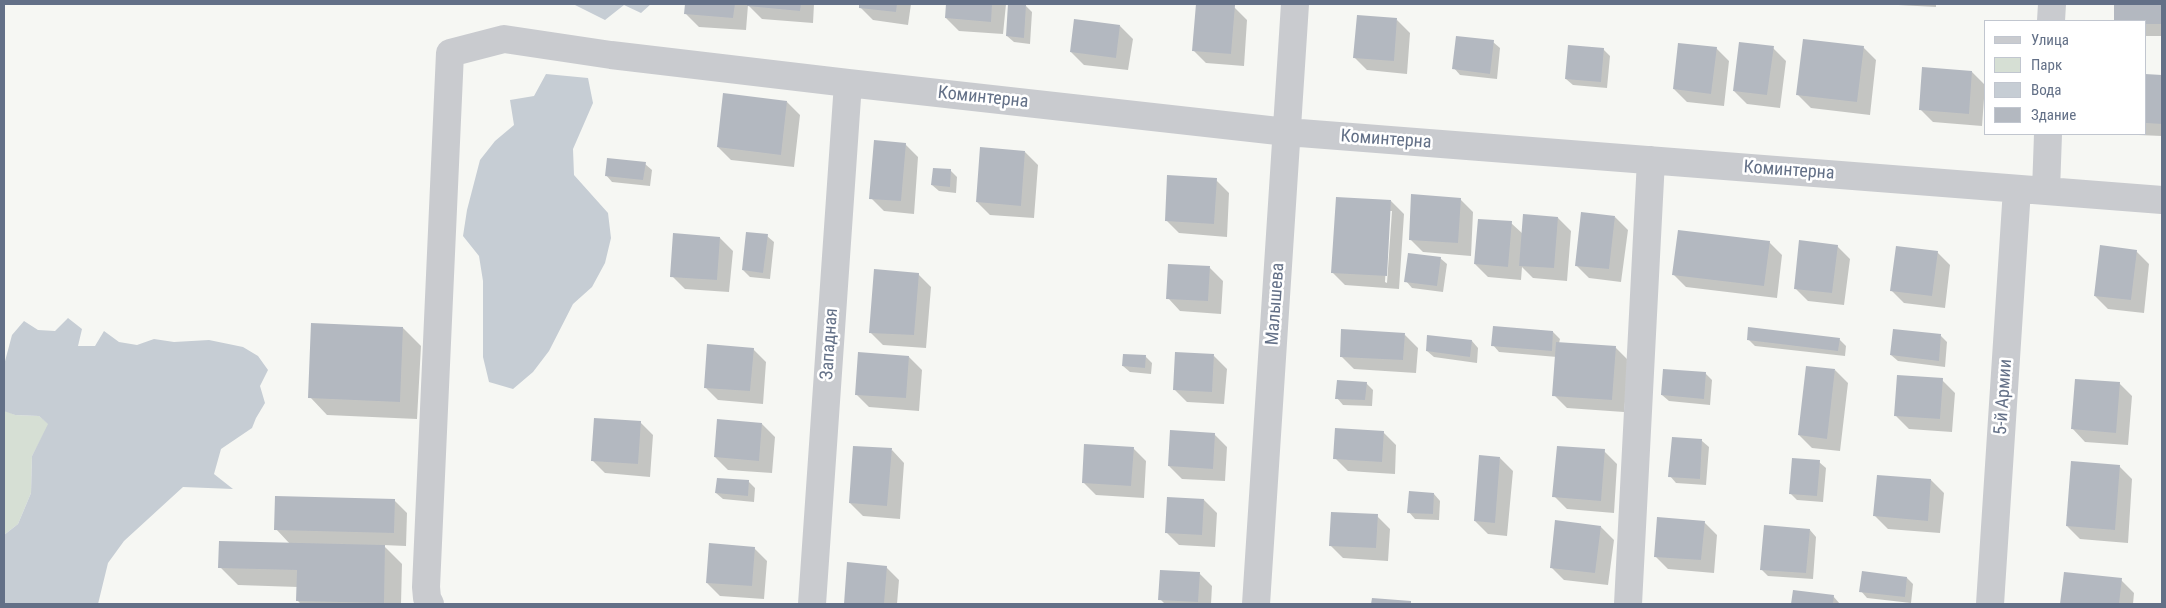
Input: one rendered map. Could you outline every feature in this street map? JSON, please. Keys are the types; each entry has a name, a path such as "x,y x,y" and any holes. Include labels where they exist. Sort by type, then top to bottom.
{"street":[{"name":"Малышева","path":"1256,604 1295,4"},
{"path":"2051,20 2052,4"},
{"name":"Коминтерна","path":"430,604 427,598 426,587 450,53 504,40 611,55 848,83 1287,132 2162,200"},
{"name":"Западная","path":"812,604 848,83"},
{"path":"2046,191 2048,135"},
{"path":"1628,604 1651,160"},
{"name":"5-й Армии","path":"1990,604 2018,189"}],"green space":[{"path":"4,410 15,415 39,416 49,424 32,456 31,493 18,524 4,535"}],"water":[{"path":"573,4 651,4 641,13 624,5 605,20"},
{"path":"546,74 588,78 593,103 573,149 574,175 608,213 611,238 605,263 592,287 573,304 549,351 533,372 513,389 489,382 483,357 483,281 479,256 463,236 467,210 480,160 495,141 514,125 510,100 534,96"},
{"path":"68,318 82,329 78,346 95,346 104,331 119,342 137,345 154,339 174,342 209,340 243,347 258,356 268,370 260,386 265,403 252,428 221,449 214,474 233,489 183,487 124,541 108,563 98,604 4,604 4,535 18,524 31,493 32,456 48,424 39,416 15,415 4,411 4,365 12,335 24,321 38,330 55,331"}],"building":[{"path":"685,4 735,4 733,18 684,14"},
{"path":"747,4 801,4 800,11 747,6"},
{"path":"859,4 897,4 896,12 859,8"},
{"path":"946,4 992,4 991,22 945,18"},
{"path":"1008,4 1026,5 1024,38 1006,36"},
{"path":"1196,4 1235,5 1231,54 1192,51"},
{"path":"2114,4 2162,4 2161,24 2146,24 2146,20 2114,20"},
{"path":"1357,15 1397,18 1394,61 1353,58"},
{"path":"1074,19 1120,25 1116,58 1070,52"},
{"path":"1456,36 1494,40 1490,74 1452,69"},
{"path":"1803,39 1864,46 1857,102 1796,95"},
{"path":"1739,42 1774,46 1767,95 1733,91"},
{"path":"1678,43 1717,47 1711,94 1673,89"},
{"path":"1568,45 1604,48 1601,82 1565,79"},
{"path":"1922,67 1972,71 1969,114 1919,110"},
{"path":"2146,74 2162,75 2162,124 2146,123"},
{"path":"723,93 787,101 781,155 717,147"},
{"path":"874,140 906,143 901,201 869,199"},
{"path":"980,147 1025,151 1021,206 976,202"},
{"path":"607,158 646,162 643,180 605,176"},
{"path":"933,168 951,169 950,187 931,185"},
{"path":"1167,175 1217,178 1214,224 1165,221"},
{"path":"1411,194 1461,198 1458,243 1409,240"},
{"path":"1336,197 1391,200 1387,276 1331,273"},
{"path":"1581,212 1615,216 1609,269 1575,266"},
{"path":"1523,214 1558,217 1554,268 1519,266"},
{"path":"1478,219 1512,221 1508,267 1474,264"},
{"path":"1678,230 1770,241 1764,286 1672,275"},
{"path":"746,232 768,234 763,273 742,270"},
{"path":"673,233 720,237 717,280 670,277"},
{"path":"1799,240 1838,245 1832,293 1794,289"},
{"path":"2100,245 2137,250 2131,300 2094,296"},
{"path":"1896,246 1938,251 1932,296 1890,291"},
{"path":"1408,253 1441,257 1437,286 1404,282"},
{"path":"1168,264 1210,266 1208,301 1166,299"},
{"path":"874,269 919,273 914,335 869,333"},
{"path":"311,323 403,327 400,402 308,398"},
{"path":"1493,326 1553,331 1552,351 1491,346"},
{"path":"1748,327 1840,338 1838,351 1747,340"},
{"path":"1341,329 1405,333 1403,360 1340,357"},
{"path":"1893,329 1941,334 1939,361 1890,355"},
{"path":"1427,335 1472,340 1470,357 1426,351"},
{"path":"1556,342 1616,346 1612,400 1552,396"},
{"path":"707,344 754,348 750,391 704,388"},
{"path":"858,352 909,356 906,398 855,395"},
{"path":"1175,352 1214,354 1212,392 1173,390"},
{"path":"1123,354 1146,355 1145,368 1122,366"},
{"path":"1806,366 1835,369 1827,439 1798,435"},
{"path":"1663,369 1706,372 1704,399 1661,395"},
{"path":"1897,375 1943,378 1940,419 1894,416"},
{"path":"2075,379 2120,382 2116,433 2071,429"},
{"path":"1337,380 1367,382 1365,400 1335,399"},
{"path":"594,418 641,421 638,464 591,461"},
{"path":"717,419 762,423 759,461 714,457"},
{"path":"1335,428 1384,431 1382,462 1333,459"},
{"path":"1170,430 1215,433 1213,469 1168,466"},
{"path":"1672,437 1702,439 1700,479 1668,477"},
{"path":"1084,444 1134,447 1131,486 1082,483"},
{"path":"853,446 892,448 887,506 849,503"},
{"path":"1557,446 1605,449 1601,501 1552,497"},
{"path":"1479,455 1500,457 1495,523 1474,521"},
{"path":"1792,458 1820,460 1817,496 1789,494"},
{"path":"2071,461 2120,465 2115,530 2066,526"},
{"path":"1877,475 1931,479 1928,521 1873,516"},
{"path":"717,478 749,480 748,496 715,493"},
{"path":"1409,491 1434,493 1433,514 1407,513"},
{"path":"275,496 395,499 394,533 274,530"},
{"path":"1167,497 1204,499 1202,535 1165,533"},
{"path":"1331,512 1378,514 1376,548 1329,546"},
{"path":"1657,517 1705,521 1701,560 1654,557"},
{"path":"1555,520 1601,526 1595,573 1550,568"},
{"path":"1764,525 1810,529 1806,573 1760,570"},
{"path":"219,541 385,545 384,603 296,601 297,570 218,568"},
{"path":"709,543 755,547 752,586 706,583"},
{"path":"847,562 887,566 884,604 844,604"},
{"path":"1160,570 1200,572 1198,602 1158,600"},
{"path":"1862,571 1907,577 1905,597 1859,592"},
{"path":"2064,572 2122,578 2119,604 2060,604"},
{"path":"1793,590 1834,595 1833,604 1791,604"},
{"path":"1372,598 1411,601 1411,604 1371,604"}]}
